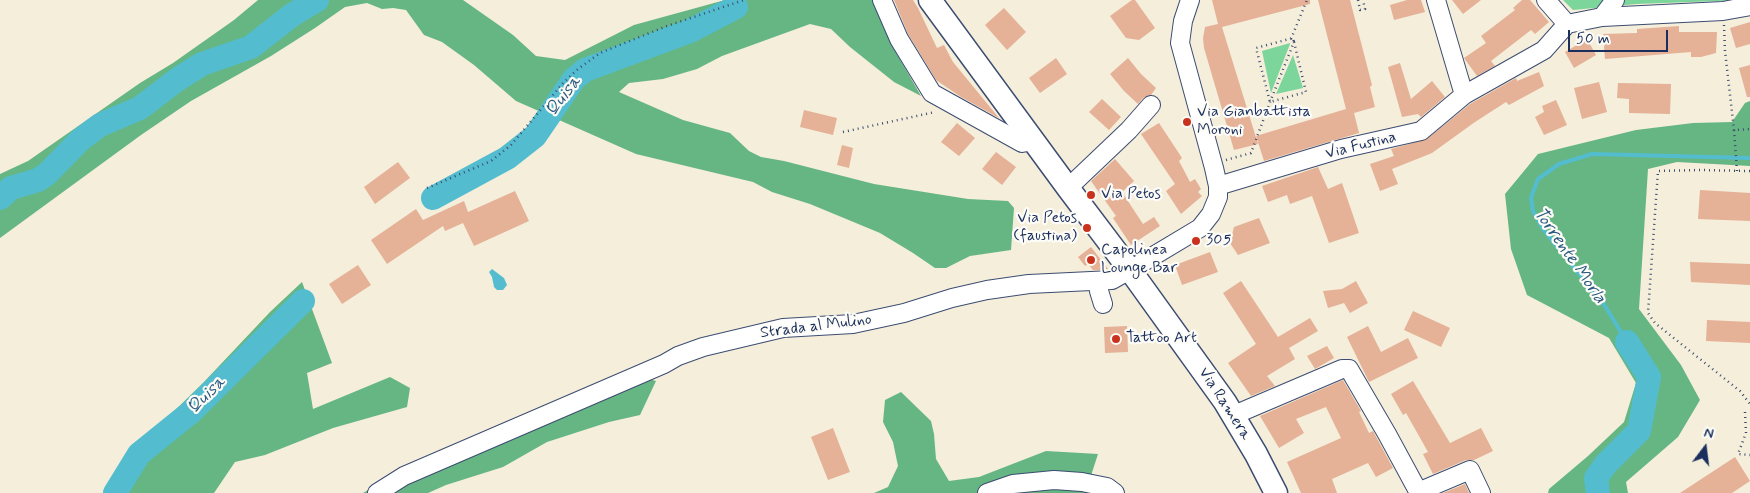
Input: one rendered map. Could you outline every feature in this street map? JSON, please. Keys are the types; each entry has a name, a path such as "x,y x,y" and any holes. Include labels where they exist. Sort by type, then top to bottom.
{"main road":[{"path":"930,0 1130,270"},
{"name":"Via Ramera","path":"1130,270 1234,415 1276,493"}],"street":[{"path":"882,0 899,39 932,93 1022,143 1033,141"},
{"path":"1130,270 1200,228 1215,206 1218,186 1180,43 1183,20 1190,0"},
{"path":"1436,0 1464,95"},
{"path":"1546,0 1566,24 1602,17 1723,11 1750,6"},
{"path":"1602,17 1615,0"},
{"name":"Via Fustina","path":"1218,186 1342,149 1421,131 1464,95 1544,50 1566,24"},
{"path":"1068,188 1151,105"},
{"name":"Strada al Mulino","path":"377,493 404,476 664,364 678,356 703,347 783,328 853,324 904,313 952,298 987,290 1029,284 1112,280 1130,270"},
{"path":"1099,281 1098,291 1102,304"},
{"path":"1234,415 1342,369 1349,369 1419,493 1470,470 1481,493"},
{"path":"987,493 1013,484 1054,480 1082,482 1107,487 1115,493"}],"path":[{"path":"427,188 491,161 511,145 571,75 600,53 667,26 744,0"},
{"path":"1291,39 1307,0"},
{"path":"1358,0 1360,10 1365,9 1363,0"},
{"path":"1723,11 1737,171"},
{"path":"1270,102 1306,92 1293,38 1291,39"},
{"path":"1270,102 1256,48 1291,39"},
{"path":"1213,164 1251,153 1294,42"},
{"path":"843,132 939,111 949,103"},
{"path":"1734,130 1750,129"},
{"path":"1750,171 1658,171 1648,313 1655,323 1740,391 1750,404"},
{"path":"1745,412 1746,433 1738,454 1749,455 1750,460"}],"green space":[{"path":"258,0 463,0 513,35 536,56 565,60 634,25 725,0 876,0 890,42 921,96 894,82 850,47 831,29 810,24 722,56 697,69 663,79 629,83 619,92 683,120 730,133 749,151 761,157 874,184 968,199 1008,201 1014,208 1011,250 970,256 946,268 935,268 880,233 810,204 772,192 753,182 636,154 516,101 474,65 442,42 424,35 406,10 382,9 367,3 345,7 271,56 191,101 141,135 0,238 0,174 28,161 140,83 173,63 234,20"},
{"path":"1563,0 1745,0 1637,4 1573,10"},
{"path":"1290,44 1271,93 1262,51"},
{"path":"1293,55 1303,88 1276,94"},
{"path":"1750,101 1750,166 1677,162 1648,169 1639,309 1681,365 1700,400 1678,437 1626,482 1628,493 1548,493 1549,489 1624,422 1636,383 1609,338 1527,295 1511,249 1505,194 1538,154 1636,130 1693,123 1732,122 1745,103"},
{"path":"302,282 332,363 307,373 313,409 390,377 410,388 407,407 333,428 265,455 235,462 214,493 109,493 127,457"},
{"path":"636,375 656,381 640,415 609,422 547,442 503,467 446,485 428,493 363,493 402,471 501,424 594,385"},
{"path":"901,392 931,421 936,459 949,481 979,477 1046,451 1098,454 1086,491 1088,493 874,493 888,487 898,466 893,442 883,422 885,400"}],"water":[{"path":"492,269 504,278 507,285 503,290 497,290 494,287 489,272"}],"building":[{"path":"894,0 913,0 937,48 944,45 953,62 999,118 961,97 936,80 908,34"},
{"path":"1132,0 1135,0 1155,28 1139,40 1126,38 1110,16"},
{"path":"1212,0 1310,0 1310,4 1222,27 1258,144 1234,150 1204,48 1205,27 1218,24"},
{"path":"1318,0 1350,0 1372,85 1370,87 1375,107 1354,113 1359,133 1264,161 1256,136 1346,109"},
{"path":"1407,0 1421,0 1425,12 1394,20 1390,5"},
{"path":"1452,0 1481,0 1463,14"},
{"path":"1522,0 1530,0 1549,22 1535,34 1531,30 1491,61 1495,66 1477,76 1464,58 1486,43 1481,36 1515,10 1513,8"},
{"path":"1004,8 1026,32 1007,50 985,25"},
{"path":"1750,22 1750,44 1736,48 1730,28"},
{"path":"1679,26 1679,32 1717,32 1716,53 1701,57 1691,57 1691,52 1605,59 1603,34 1637,33 1637,29"},
{"path":"1587,39 1596,55 1574,68 1565,52"},
{"path":"1056,58 1067,74 1040,93 1029,78"},
{"path":"1128,58 1156,88 1151,95 1143,98 1138,104 1110,74"},
{"path":"1400,63 1411,99 1432,81 1445,97 1421,117 1418,114 1402,117 1388,67"},
{"path":"1750,65 1750,97 1747,97 1739,68"},
{"path":"1539,72 1544,86 1509,105 1506,102 1432,153 1392,169 1398,184 1380,191 1370,164 1394,156 1391,149 1427,139 1470,104 1516,78 1517,81"},
{"path":"1599,82 1607,112 1582,119 1574,88"},
{"path":"1618,83 1671,84 1670,114 1629,113 1629,99 1617,98"},
{"path":"1102,99 1121,117 1109,130 1089,112"},
{"path":"1556,100 1567,125 1544,135 1535,117 1544,112 1542,106"},
{"path":"804,110 837,118 833,135 800,127"},
{"path":"957,123 975,138 959,156 941,142"},
{"path":"1159,123 1182,158 1179,161 1190,182 1195,179 1201,189 1198,192 1202,196 1181,214 1166,191 1175,184 1141,134"},
{"path":"842,145 853,148 849,168 837,165"},
{"path":"996,152 1016,167 1002,185 982,169"},
{"path":"1115,159 1134,181 1122,192 1143,224 1154,217 1160,226 1131,245 1113,218 1116,216 1091,181"},
{"path":"398,162 410,178 375,204 364,187"},
{"path":"1318,167 1328,189 1342,183 1359,233 1329,243 1312,196 1290,204 1287,195 1268,202 1262,186"},
{"path":"1700,190 1750,193 1750,221 1698,219"},
{"path":"515,191 529,221 474,246 463,223 445,231 443,226 387,264 371,240 416,209 423,220 464,201 468,212"},
{"path":"1259,218 1270,243 1238,255 1230,243 1234,227"},
{"name":"Capolinea Lounge Bar","path":"1091,247 1109,270 1093,270 1088,264 1085,266 1078,257"},
{"path":"1210,252 1218,272 1182,285 1175,265"},
{"path":"1690,262 1750,264 1750,285 1691,282"},
{"path":"358,265 371,285 342,304 329,284"},
{"path":"1241,281 1278,337 1310,318 1318,331 1289,348 1295,359 1267,376 1275,386 1251,396 1228,363 1256,344 1223,293"},
{"path":"1356,281 1368,303 1350,313 1344,303 1328,308 1323,291 1342,289"},
{"path":"1413,311 1450,328 1441,347 1404,330"},
{"path":"1707,320 1750,322 1750,343 1706,341"},
{"name":"Tattoo Art","path":"1127,326 1128,352 1105,353 1104,327"},
{"path":"1368,326 1381,352 1408,338 1418,358 1369,382 1347,337"},
{"path":"1327,346 1334,358 1315,369 1307,356"},
{"path":"1343,380 1361,411 1359,412 1369,433 1373,431 1393,468 1376,477 1368,463 1332,479 1337,493 1301,493 1287,462 1341,438 1326,407 1296,419 1304,433 1279,448 1260,416"},
{"path":"1413,381 1450,443 1481,428 1493,451 1474,460 1466,460 1433,474 1423,454 1428,452 1406,413 1403,415 1391,394"},
{"path":"833,428 850,472 828,480 811,437"},
{"path":"1735,457 1750,481 1732,493 1680,493"},
{"path":"1465,484 1469,493 1443,493"}],"waterway":[{"path":"0,198 11,188 38,180 47,174 80,140 100,125 140,108 178,79 202,64 251,47 292,15 317,0"},
{"name":"Quisa","path":"433,198 507,158 535,136 574,79 585,70 690,31 736,7"},
{"name":"Torrente Morla","path":"1627,342 1605,306 1543,229 1533,211 1531,198 1538,179 1559,164 1592,154 1750,158"},
{"name":"Quisa","path":"115,493 139,454 191,412 303,301"},
{"name":"Torrente Morla","path":"1598,493 1596,478 1606,464 1639,431 1649,377 1627,342"}],"place":[{"name":"Via Gianbattista Moroni","path":"1187,122"},
{"name":"Via Petos","path":"1091,195"},
{"name":"Via Petos (faustina)","path":"1087,228"},
{"name":"305","path":"1196,241"},
{"name":"Capolinea Lounge Bar","path":"1091,260"},
{"name":"Tattoo Art","path":"1116,339"}]}
